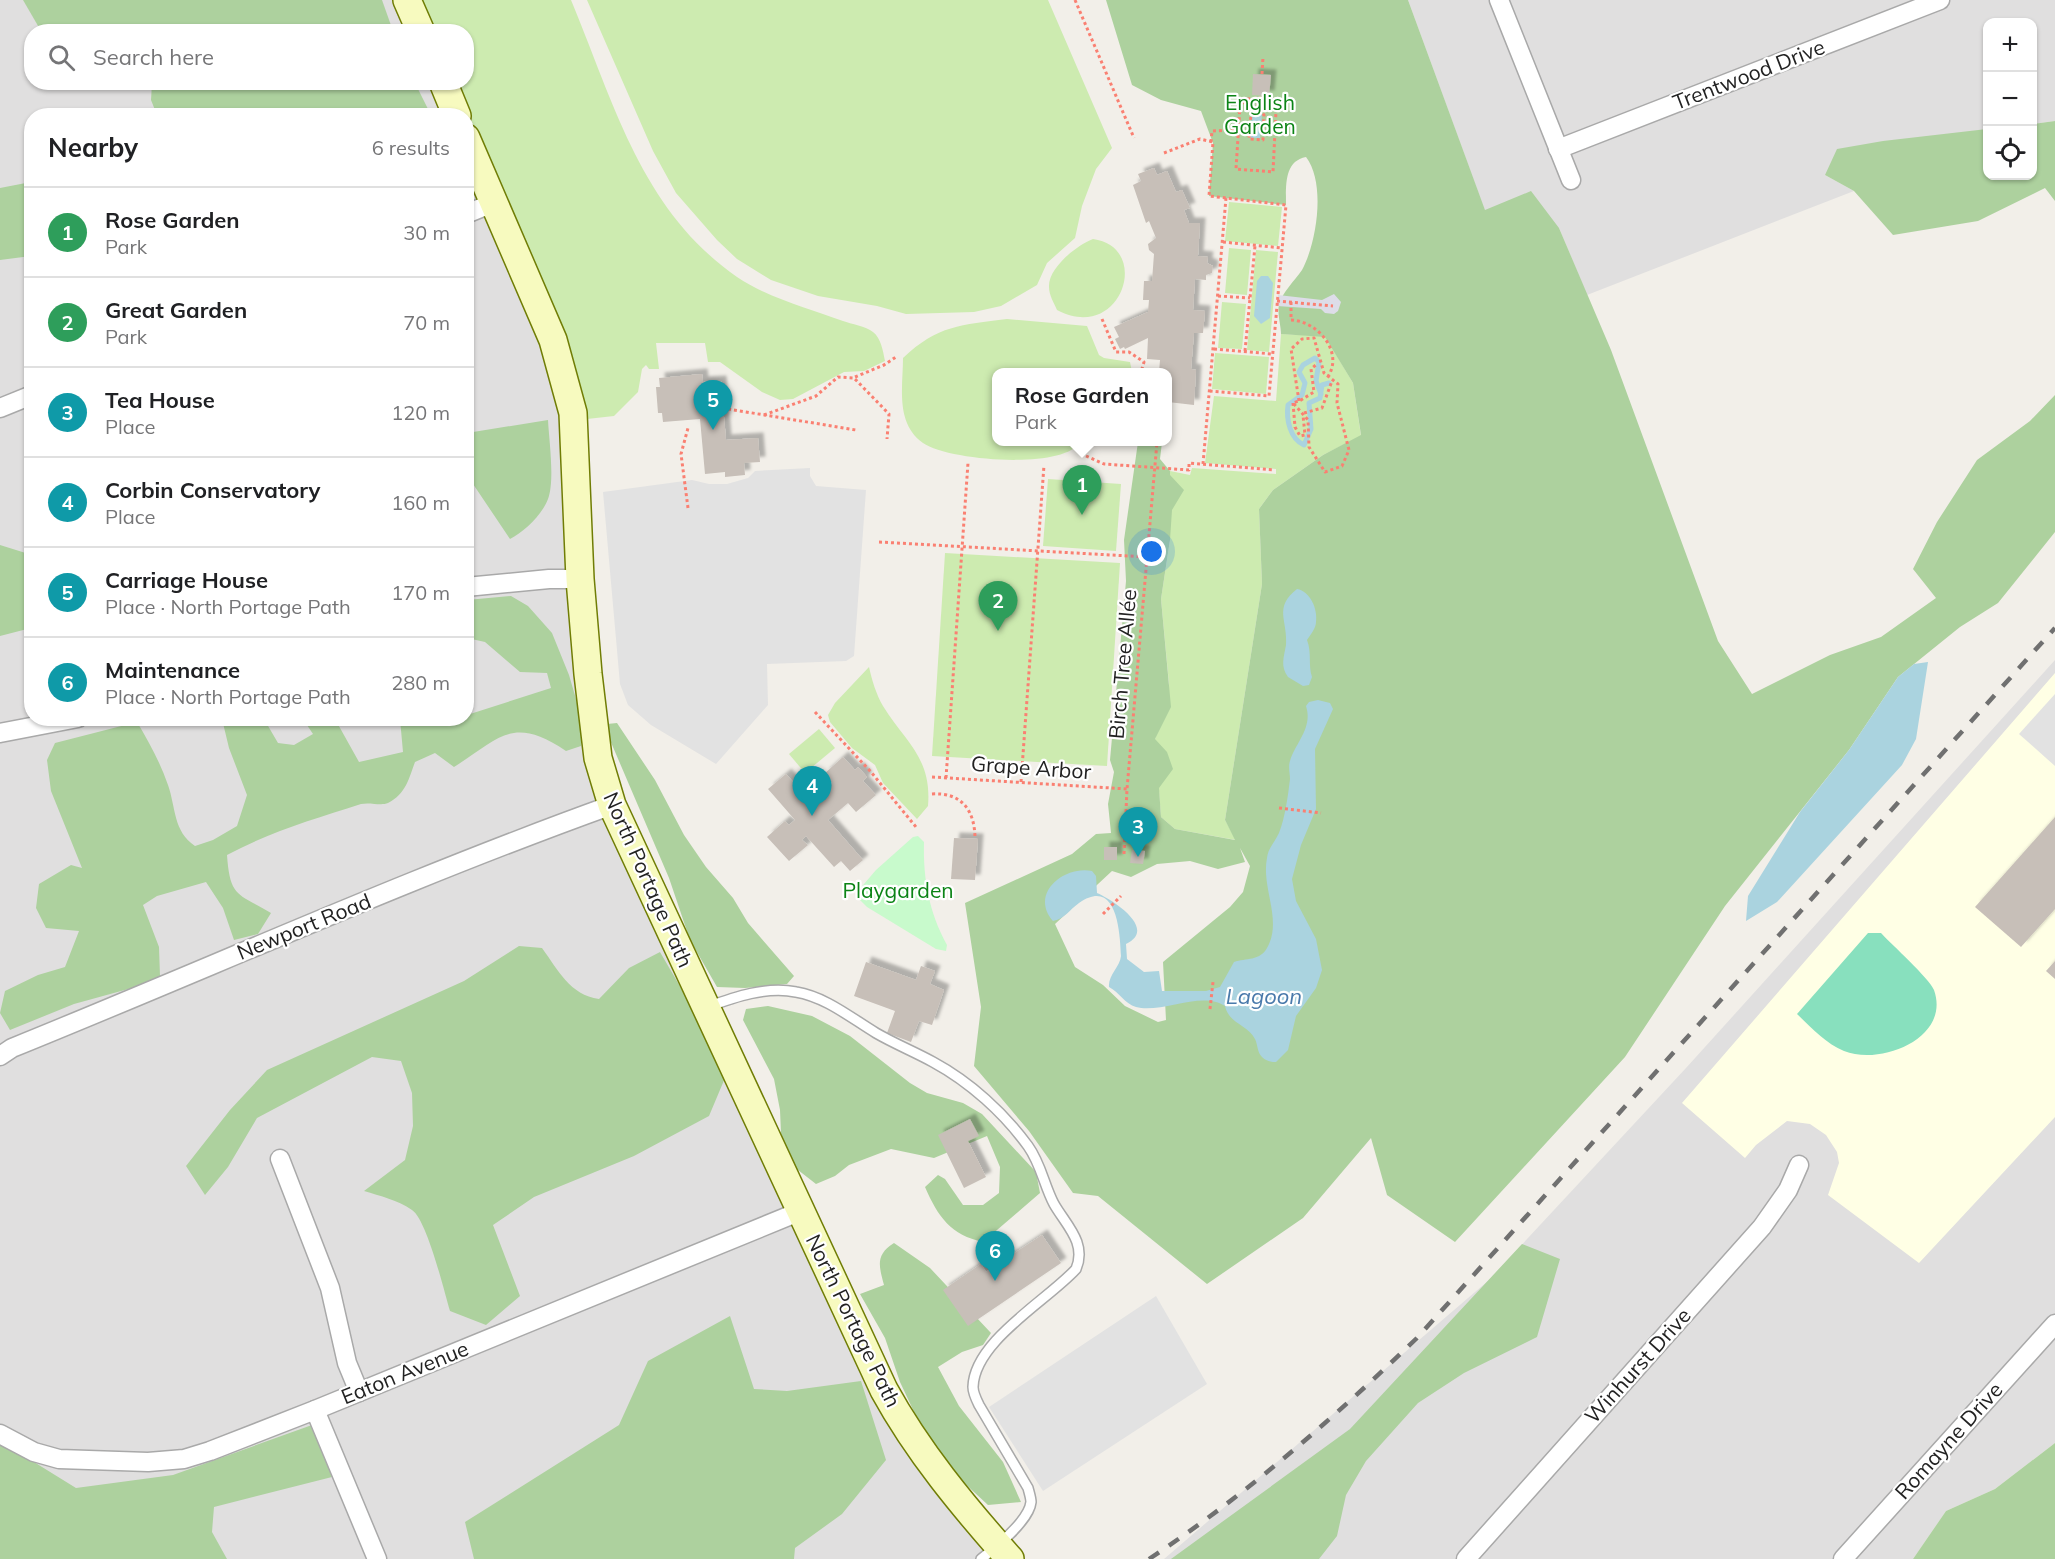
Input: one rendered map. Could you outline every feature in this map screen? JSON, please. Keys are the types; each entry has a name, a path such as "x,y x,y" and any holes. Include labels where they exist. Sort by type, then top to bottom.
{"main road":[{"path":"407,0 417,24"},
{"path":"446,90 453,108"},
{"name":"North Portage Path","path":"474,157 553,340 573,413 580,579 593,720 598,758 612,805 705,1008 902,1423 996,1554"}],"street":[{"path":"1499,0 1570,180"},
{"name":"Trentwood Drive","path":"1558,149 1940,0"},
{"path":"474,211 494,203"},
{"path":"0,408 24,398"},
{"path":"474,585 549,579 580,579"},
{"path":"0,733 36,726"},
{"name":"Newport Road","path":"0,1056 12,1048 309,924 537,832 612,805"},
{"path":"280,1159 330,1288 347,1363 359,1392"},
{"name":"Winhurst Drive","path":"1467,1559 1762,1227 1788,1190 1799,1165"},
{"name":"Eaton Avenue","path":"0,1434 34,1452 58,1459 148,1462 184,1459 315,1410 801,1211"},
{"name":"Romayne Drive","path":"1843,1559 2055,1324"},
{"path":"315,1410 377,1559"}],"lane":[{"path":"705,1008 736,997 779,990 814,998 935,1063 961,1080 1006,1120 1038,1163 1052,1200 1077,1240 1080,1260 1068,1278 994,1344 974,1379 973,1390 979,1405 1028,1488 1031,1501 1029,1509 996,1554"}],"path":[{"path":"1075,0 1134,138"},
{"path":"1262,74 1263,57"},
{"path":"1258,98 1258,108 1264,115 1263,140 1249,139 1251,114 1258,108"},
{"path":"1258,98 1271,105 1276,111 1273,172 1236,169 1238,130 1240,106 1248,99 1258,98"},
{"path":"1210,391 1269,396 1286,205 1209,196 1212,131 1238,130"},
{"path":"1164,153 1200,139 1211,142"},
{"path":"1203,464 1226,198"},
{"path":"1222,242 1282,248"},
{"path":"1245,351 1255,246"},
{"path":"1218,296 1250,298"},
{"path":"1277,301 1333,306"},
{"path":"1291,302 1292,320 1303,320 1323,335 1334,358 1334,368 1327,378"},
{"path":"1102,319 1116,352 1129,352 1144,362 1142,368"},
{"path":"1293,403 1305,412 1310,434 1309,447 1325,471 1342,466 1349,450 1337,403 1338,384 1327,378 1314,338 1294,343 1291,349 1298,399"},
{"path":"1214,348 1272,354"},
{"path":"764,415 816,396 838,377 854,378 896,357"},
{"path":"1293,403 1314,392 1311,369 1317,364"},
{"path":"854,378 889,414 886,439"},
{"path":"1305,412 1322,408 1332,381"},
{"path":"1293,403 1295,427 1300,436 1305,435 1305,412"},
{"path":"729,409 856,430"},
{"path":"688,428 681,454 688,508"},
{"name":"Birch Tree Allée","path":"1124,854 1127,789 1157,446"},
{"path":"1086,456 1104,464 1189,470 1189,463 1274,470"},
{"path":"946,778 968,463"},
{"path":"1021,782 1044,465"},
{"path":"879,542 1148,557"},
{"path":"815,712 871,772 916,827"},
{"name":"Grape Arbor","path":"932,777 1127,789"},
{"path":"932,795 947,794 964,803 972,816 975,839"},
{"path":"1279,808 1321,813"},
{"path":"1103,914 1121,896"},
{"path":"1210,1009 1213,982"}],"shaded area":[{"path":"0,0 407,0 418,24 24,24 24,90 446,90 454,108 24,108 24,726 474,726 474,154 553,340 598,758 856,1331 1010,1559 0,1559"},
{"path":"1408,0 2055,0 2055,121 2037,123 2037,18 1983,18 1983,131 1825,175 1854,191 1587,295 1559,228 1485,211"},
{"path":"1334,294 1341,302 1338,311 1334,314 1325,313 1321,309 1277,306 1278,295 1322,300"},
{"path":"810,468 810,476 816,486 866,490 854,656 846,661 767,664 768,705 716,764 651,725 628,705 620,684 603,492 692,480 709,484 727,484 748,478 755,471"},
{"path":"2055,660 2055,1443 1995,1489 1946,1511 1913,1559 1164,1559 1489,1280 1686,1068"},
{"path":"2055,673 2055,1117 1919,1263 1828,1195 1839,1163 1837,1152 1826,1135 1810,1124 1787,1121 1756,1145 1745,1158 1682,1103"},
{"path":"2055,694 2055,766 2019,734"},
{"path":"1156,1296 1207,1384 1043,1491 989,1407"}],"green space":[{"path":"23,0 382,0 391,24 37,24"},
{"path":"421,0 571,0 634,152 654,187 677,220 704,250 737,277 761,291 870,330 880,341 885,361 864,371 844,372 793,399 780,400 762,392 720,362 708,362 705,343 656,343 659,369 649,369 646,365 642,369 638,392 614,416 587,419 577,380 474,127 474,108 466,108 459,90 474,90 474,24 431,24"},
{"path":"587,0 1048,0 1112,148 1096,169 1082,206 1075,238 1047,263 1037,285 1001,306 974,312 906,314 877,306 818,296 771,280 737,259 676,193 653,151"},
{"name":"English Garden","path":"1106,0 1408,0 1485,210 1531,191 1559,228 1611,350 1718,641 1752,694 1830,655 1881,637 1936,598 1913,569 1937,522 1977,460 2030,421 2055,395 2055,532 1998,603 1960,627 1898,677 1849,750 1725,906 1625,1057 1455,1242 1387,1195 1371,1138 1303,1218 1207,1284 1098,1196 1073,1193 1029,1131 974,1066 981,1007 965,903 1072,854 1096,834 1111,833 1108,804 1114,772 1110,760 1126,581 1124,540 1137,446 1162,446 1160,459 1170,471 1170,475 1184,490 1172,510 1161,599 1171,707 1155,739 1167,752 1173,769 1159,788 1161,817 1175,829 1235,840 1225,820 1262,584 1259,509 1273,490 1323,455 1361,435 1353,383 1325,337 1281,334 1278,312 1280,301 1302,270 1315,229 1316,182 1306,157 1299,159 1290,169 1286,205 1209,196 1213,143 1201,111 1161,100 1132,85","holes":["1240,848 1250,866 1243,892 1230,907 1163,962 1166,1020 1158,1022 1125,1006 1103,985 1075,967 1055,924 1112,871 1131,877 1157,864 1190,861 1218,869 1245,862"]},
{"path":"152,90 418,90 428,108 154,108 151,100"},
{"path":"2055,121 2055,201 2045,188 1978,221 1893,235 1854,191 1825,175 1837,149 1883,141 1983,129 1983,180 2037,180 2037,123"},
{"path":"24,183 24,257 0,260 0,188"},
{"path":"1229,202 1282,207 1278,246 1225,241"},
{"path":"1093,239 1111,246 1122,258 1125,274 1122,290 1112,305 1098,314 1079,317 1057,310 1049,290 1053,272 1079,246"},
{"path":"1229,248 1251,250 1247,295 1225,293"},
{"path":"1256,250 1278,252 1269,352 1247,350"},
{"path":"1222,302 1246,304 1242,349 1218,348"},
{"path":"1007,319 1087,326 1099,355 1104,358 1130,362 1131,368 992,368 992,446 1076,446 1070,451 1030,459 1005,460 956,454 923,443 908,425 904,415 902,392 903,358 928,339 963,325"},
{"path":"1281,334 1325,336 1353,383 1361,436 1323,455 1273,490 1259,509 1262,584 1225,820 1236,840 1175,829 1161,817 1155,739 1169,684 1161,599 1170,540 1170,471 1190,475 1192,468 1276,474 1276,469 1205,463 1214,396 1276,401"},
{"path":"1215,353 1269,357 1266,394 1212,389"},
{"path":"548,420 551,471 548,499 542,511 532,522 510,539 474,485 474,432"},
{"path":"1048,479 1121,484 1116,551 1043,546"},
{"path":"0,545 24,552 24,630 0,636"},
{"path":"945,553 1120,563 1107,766 932,756"},
{"path":"511,596 528,606 552,633 569,675 583,723 581,746 566,751 548,740 532,734 519,733 495,740 454,767 435,753 415,762 403,790 388,803 361,804 259,839 227,855 233,887 243,897 271,913 258,934 234,940 223,908 206,882 157,896 143,905 159,947 160,976 132,988 74,1004 10,1030 0,1013 5,991 38,975 65,967 79,931 46,928 36,908 39,884 71,865 82,868 51,791 47,760 55,743 121,726 139,726 165,777 176,819 183,833 195,846 213,840 237,826 247,795 229,748 224,726 268,726 278,743 294,745 313,734 308,726 339,726 359,762 403,752 401,726 474,726 474,713 551,688 547,673 520,672 485,642 474,640 474,599"},
{"path":"869,667 874,687 881,701 916,752 926,775 928,806 917,819 883,783 875,765 852,748 830,722 828,715 835,703"},
{"path":"617,723 655,780 684,835 706,867 733,898 748,923 794,976 787,984 745,988 717,987 690,940 669,878 610,740 607,724"},
{"path":"819,729 835,748 805,773 789,754"},
{"name":"Playgarden","path":"918,836 924,842 928,895 947,945 946,951 936,949 867,907 859,899 858,891 876,870 913,837"},
{"path":"1868,933 1881,933 1918,970 1934,990 1937,1007 1932,1022 1923,1034 1909,1044 1876,1055 1859,1055 1831,1044 1797,1014"},
{"path":"519,946 542,948 572,987 589,997 599,999 629,968 660,952 681,988 725,1078 709,1116 634,1156 534,1197 493,1225 520,1296 486,1325 450,1311 429,1241 418,1216 395,1201 364,1191 405,1160 413,1126 412,1093 401,1061 372,1057 257,1118 228,1167 205,1195 186,1166 230,1110 267,1070 464,981"},
{"path":"768,1006 812,1016 850,1036 910,1083 927,1093 963,1103 982,1114 1036,1172 1040,1193 983,1242 962,1235 947,1223 935,1207 925,1187 938,1175 945,1179 963,1205 983,1205 999,1193 1000,1167 987,1136 934,1158 891,1149 849,1165 835,1176 816,1184 789,1163 781,1133 780,1110 774,1079 743,1020 746,1009"},
{"path":"894,1243 930,1268 991,1333 983,1345 962,1352 938,1367 959,1406 1003,1462 1021,1502 988,1505 947,1467 915,1414 900,1382 885,1338 860,1294 884,1285 880,1261 884,1252"},
{"path":"1522,1244 1560,1259 1537,1337 1464,1373 1418,1403 1366,1461 1346,1495 1337,1536 1319,1559 1171,1559 1350,1429"},
{"path":"730,1316 754,1389 787,1391 861,1381 886,1460 842,1514 795,1548 794,1559 474,1559 465,1522 619,1425 648,1361"},
{"path":"312,1425 332,1477 214,1507 212,1532 227,1559 0,1559 0,1441 76,1488 173,1475"},
{"path":"2055,1443 2055,1559 1913,1559 1946,1511 1995,1489"}],"water":[{"path":"1256,111 1262,114 1260,138 1250,138 1252,114"},
{"path":"1261,276 1268,276 1273,283 1270,318 1261,324 1254,316 1257,281"},
{"path":"1297,589 1302,590 1309,597 1316,617 1315,626 1307,640 1312,677 1309,685 1303,686 1288,677 1283,665 1286,645 1283,615 1285,602"},
{"path":"1928,662 1916,739 1902,765 1777,902 1746,921 1748,896 1800,812 1849,750 1898,677 1914,664"},
{"name":"Lagoon","path":"1318,700 1330,703 1333,709 1315,749 1316,809 1301,845 1292,879 1296,901 1316,939 1322,970 1316,988 1296,1016 1288,1050 1276,1062 1272,1062 1262,1057 1252,1034 1230,1017 1225,1006 1205,1000 1157,1008 1136,1007 1109,987 1110,979 1120,960 1121,947 1114,912 1109,902 1102,897 1092,897 1079,903 1064,916 1053,921 1047,911 1045,901 1047,892 1061,877 1081,870 1092,871 1096,876 1097,893 1122,908 1135,923 1137,931 1135,938 1126,944 1127,959 1144,972 1159,971 1162,991 1206,991 1220,987 1234,962 1261,955 1267,948 1271,937 1273,926 1266,869 1268,854 1283,821 1290,779 1289,763 1306,728 1308,714 1306,706 1309,702"}],"building":[{"path":"1253,74 1271,75 1269,96 1252,95"},
{"path":"1154,168 1157,175 1167,171 1176,192 1182,190 1190,208 1184,210 1189,223 1200,223 1198,256 1208,257 1207,263 1213,266 1212,273 1206,275 1206,280 1195,279 1193,310 1205,311 1203,333 1194,333 1191,369 1196,370 1194,405 1172,402 1172,368 1159,368 1160,360 1147,359 1148,338 1125,349 1124,347 1120,349 1115,339 1119,337 1114,327 1148,312 1149,300 1143,300 1144,281 1152,281 1154,254 1149,250 1148,244 1156,238 1149,221 1146,223 1133,185 1141,181 1138,174"},
{"path":"702,374 703,382 721,381 726,440 758,438 760,462 744,463 745,475 725,477 725,472 705,474 700,419 663,422 662,413 658,413 656,387 660,387 659,378"},
{"path":"843,757 855,770 858,767 867,777 863,781 876,795 856,812 848,803 828,820 863,860 850,871 841,861 834,867 806,836 802,840 808,845 789,861 767,837 785,821 789,825 795,820 768,789 786,774 811,802 832,783 824,774"},
{"path":"2055,817 2055,909 2021,947 1975,907"},
{"path":"954,838 978,839 975,880 951,879"},
{"path":"1104,847 1117,847 1117,860 1104,860"},
{"path":"1132,850 1145,851 1143,864 1130,863"},
{"path":"2055,961 2055,979 2046,971"},
{"path":"866,962 916,980 921,966 935,971 930,984 944,990 932,1025 919,1021 911,1042 887,1033 895,1011 854,996"},
{"path":"970,1119 979,1136 968,1141 986,1177 964,1188 938,1135"},
{"path":"1042,1235 1061,1263 968,1326 943,1290 981,1264 986,1272"}],"waterway":[{"path":"1321,394 1316,381 1319,362 1315,358 1303,365 1299,372 1305,383 1302,395 1288,405 1290,428 1295,438 1304,445 1311,429 1309,403 1320,398 1322,385 1329,383"}],"railway":[{"path":"1149,1559 1255,1482 1354,1397 1417,1338 2055,628"}],"place":[{"name":"Carriage House","path":"713,430"},
{"name":"Rose Garden","path":"1082,515"},
{"name":"Great Garden","path":"998,631"},
{"name":"Corbin Conservatory","path":"812,816"},
{"name":"Tea House","path":"1138,857"},
{"name":"Maintenance","path":"995,1281"}]}
